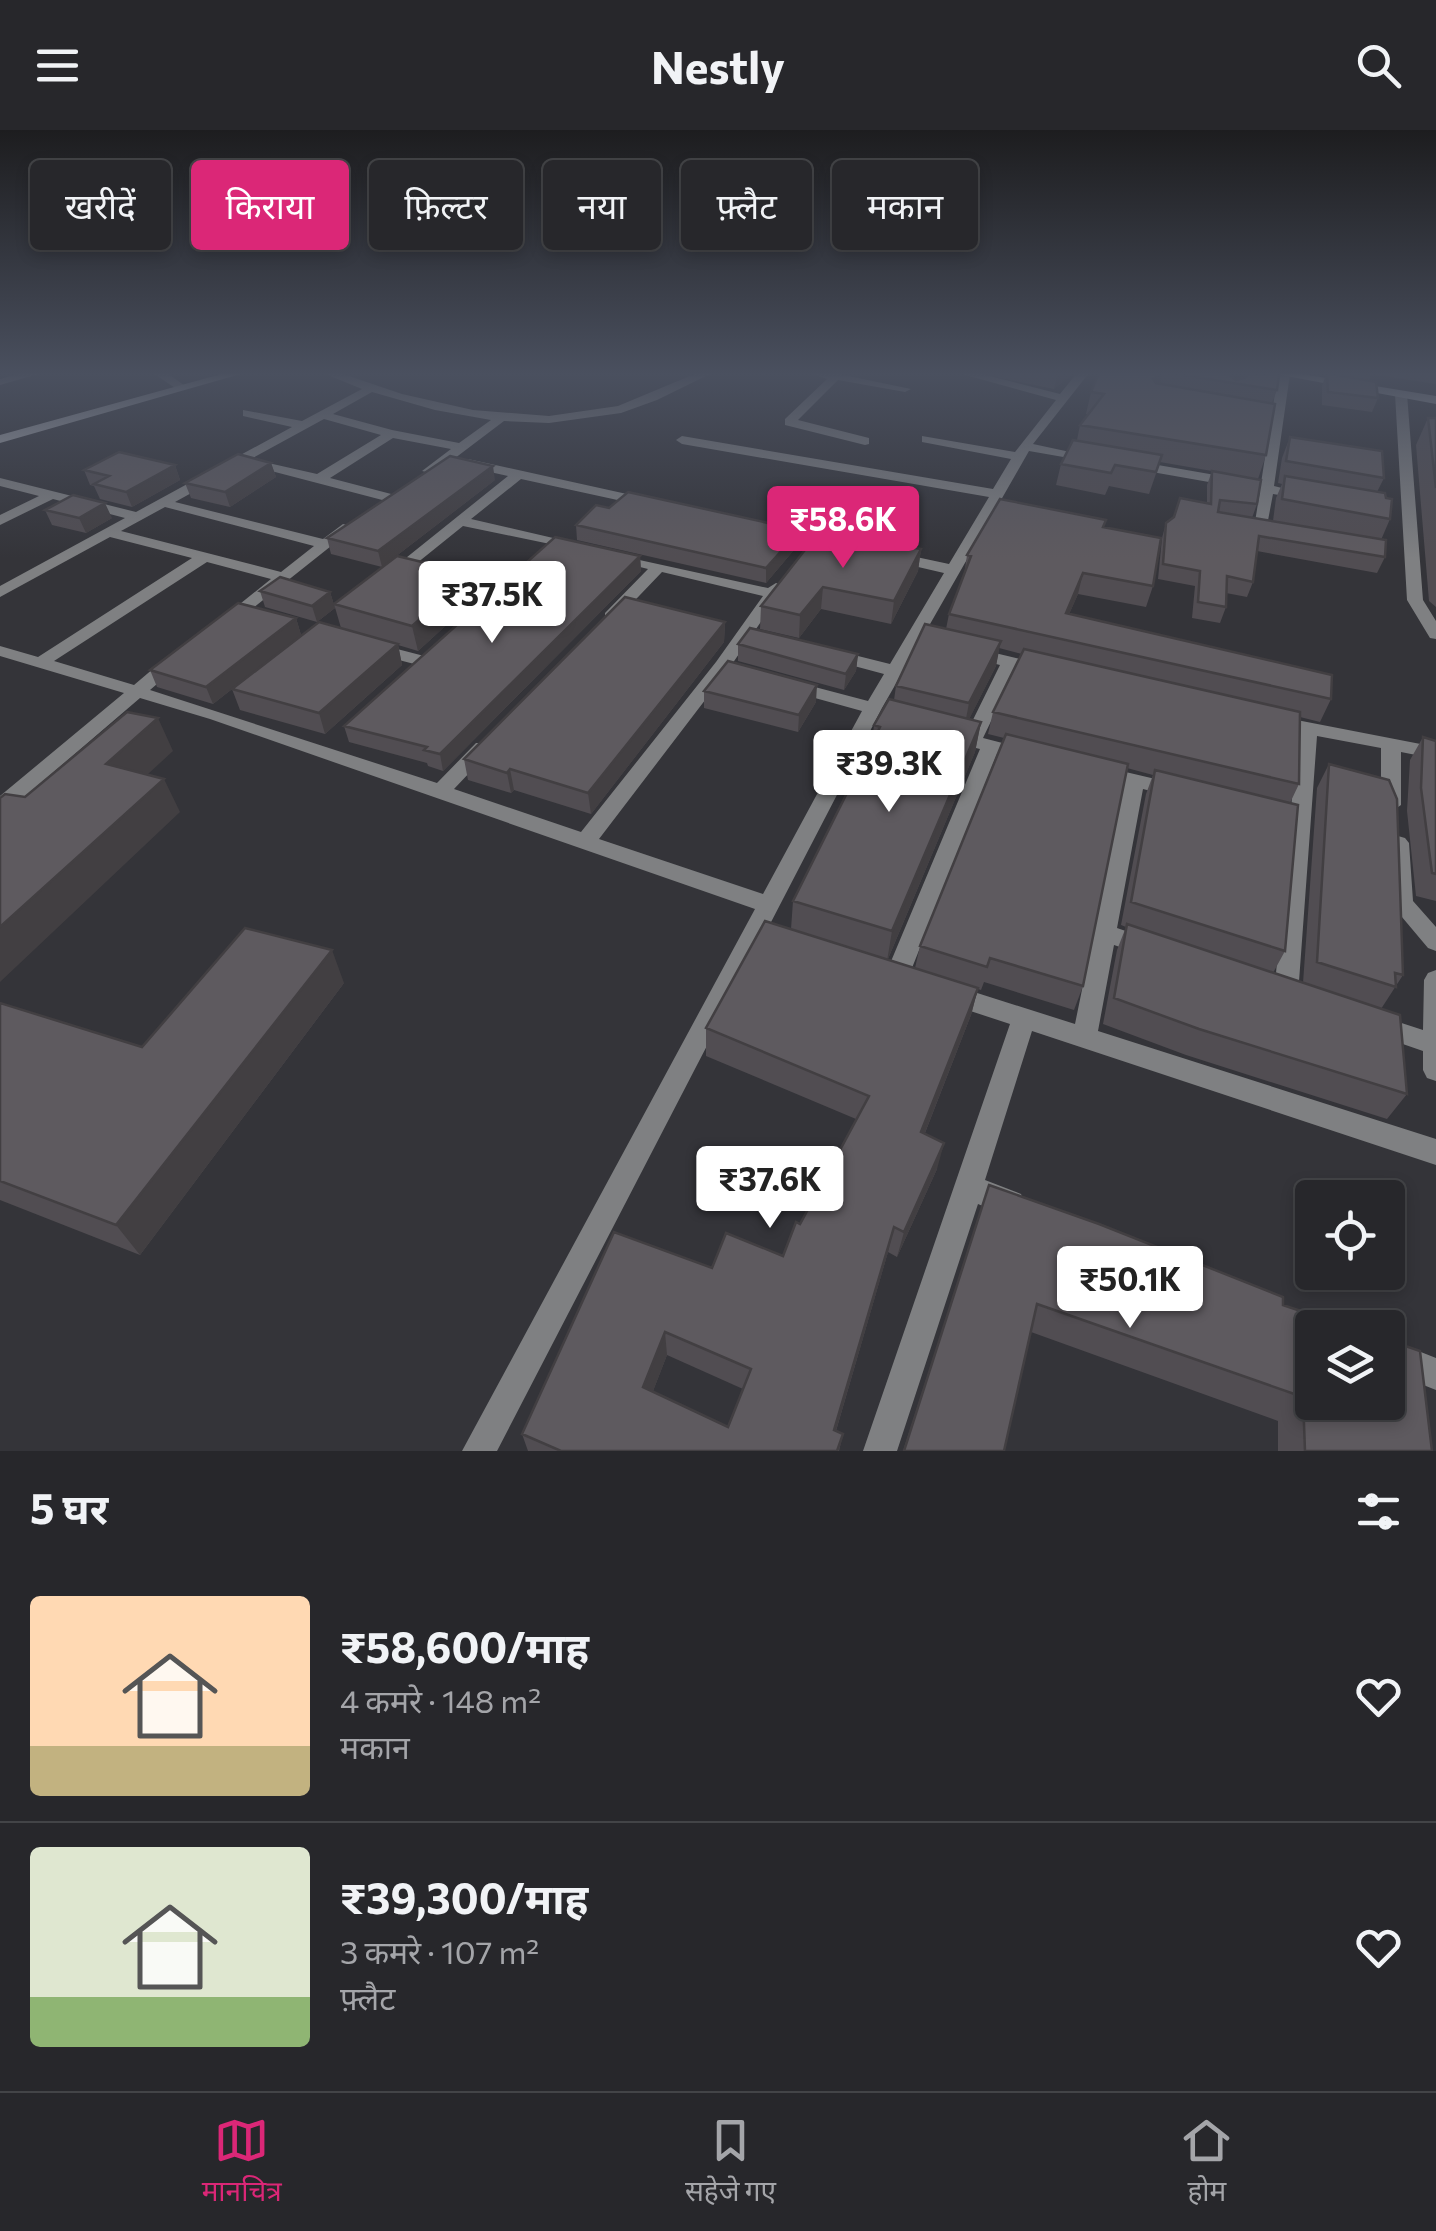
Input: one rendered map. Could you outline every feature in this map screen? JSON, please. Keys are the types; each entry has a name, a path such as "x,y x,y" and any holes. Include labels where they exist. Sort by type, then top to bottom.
{"street":[{"path":"0,592 284,435"},
{"path":"319,478 390,435"},
{"path":"395,435 462,447"},
{"path":"376,508 479,435"},
{"path":"839,435 865,441"},
{"path":"480,1451 763,936 768,905 876,714 895,670 923,640 953,570 1035,435"},
{"path":"1275,435 1267,488 1254,527 1280,532"},
{"path":"1412,435 1415,600 1436,634"},
{"path":"682,440 997,494"},
{"path":"926,440 1099,459"},
{"path":"447,458 667,507"},
{"path":"238,460 390,498"},
{"path":"1118,462 1322,498"},
{"path":"373,591 518,474"},
{"path":"0,482 135,516"},
{"path":"0,521 54,494"},
{"path":"160,502 325,544"},
{"path":"212,632 250,611 283,577 360,518"},
{"path":"460,521 588,550"},
{"path":"760,528 810,547 852,548"},
{"path":"108,532 283,577"},
{"path":"539,555 553,542"},
{"path":"870,552 953,570"},
{"path":"585,842 732,669 745,633 777,586 659,567 606,554"},
{"path":"40,662 204,558"},
{"path":"597,630 632,606 659,567"},
{"path":"400,570 419,575"},
{"path":"438,580 490,599 510,581"},
{"path":"1415,600 1436,604"},
{"path":"354,642 428,655 408,674"},
{"path":"952,648 1066,675"},
{"path":"0,650 134,691 225,709 330,745 440,792 768,905"},
{"path":"821,652 895,670"},
{"path":"0,807 134,691 181,656"},
{"path":"1010,663 907,981 1436,1152"},
{"path":"780,682 876,714"},
{"path":"1252,716 1436,753"},
{"path":"1286,995 1293,819 1308,729"},
{"path":"938,733 1045,759"},
{"path":"440,792 492,738"},
{"path":"1392,745 1389,801 1397,822 1402,904 1436,942"},
{"path":"1081,767 1191,794"},
{"path":"1084,1038 1135,780"},
{"path":"1104,933 1159,952"},
{"path":"1435,994 1436,1070"},
{"path":"880,1451 1024,1018"},
{"path":"1359,1019 1435,1044"},
{"path":"969,1188 1043,1217"},
{"path":"1405,1362 1436,1374"}],"building":[{"path":"1140,435 1270,435 1266,455"},
{"path":"1430,435 1436,435 1436,488"},
{"path":"1290,437 1382,451 1384,478 1286,461"},
{"path":"1073,440 1162,455 1156,472 1115,465 1111,473 1061,464"},
{"path":"119,452 175,465 126,492 94,484 109,476 84,470"},
{"path":"238,454 271,463 225,492 185,483"},
{"path":"450,456 493,466 378,551 327,538"},
{"path":"1212,471 1261,480 1257,504 1220,500 1218,512 1386,540 1385,557 1259,536 1253,582 1227,576 1226,607 1198,602 1200,571 1163,564 1166,523 1174,517 1180,498 1211,504"},
{"path":"1285,476 1385,493 1386,498 1392,499 1390,519 1282,499"},
{"path":"628,492 800,530 766,568 576,525 596,505 609,508"},
{"path":"73,495 105,503 79,518 45,510"},
{"path":"1000,499 1106,520 1103,527 1161,538 1153,586 1083,573 1066,613 1332,675 1331,699 949,614 971,556 967,555"},
{"path":"819,532 921,549 894,601 823,587 800,615 761,606"},
{"path":"555,537 640,556 440,754 424,750 427,747 344,726"},
{"path":"397,556 472,574 412,626 334,604"},
{"path":"280,577 330,592 312,606 260,591"},
{"path":"625,597 725,622 588,793 464,759"},
{"path":"238,603 296,618 206,687 150,670"},
{"path":"319,622 398,644 319,713 232,689"},
{"path":"925,624 1001,641 969,703 896,686"},
{"path":"750,628 858,654 846,674 738,644"},
{"path":"1024,649 1300,712 1299,784 993,712"},
{"path":"728,661 817,685 799,715 704,691"},
{"path":"889,699 981,722 892,931 793,901 880,727 874,725"},
{"path":"127,712 158,718 106,764 164,779 0,927 0,798 5,794 25,797"},
{"path":"1006,734 1128,764 1083,986 990,958 987,967 920,946"},
{"path":"1423,737 1436,741 1436,874 1432,873 1421,788"},
{"path":"1329,764 1389,780 1397,799 1403,975 1395,973 1396,987 1317,962"},
{"path":"1155,770 1298,805 1285,951 1131,902"},
{"path":"765,921 978,988 921,1132 944,1143 904,1232 894,1227 834,1430 843,1434 837,1451 561,1451 522,1434 614,1232 712,1268 726,1233 783,1256 796,1222 800,1224 869,1096 706,1028","holes":["665,1332 751,1369 728,1427 643,1387"]},
{"path":"1127,924 1400,1015 1407,1094 1114,998"},
{"path":"245,928 332,950 116,1225 0,1181 0,1003 142,1047"},
{"path":"989,1185 1283,1297 1283,1305 1298,1310 1295,1394 1037,1304 1004,1451 904,1451"},
{"path":"1405,1346 1420,1351 1432,1451 1305,1451 1304,1420 1405,1420"}]}
